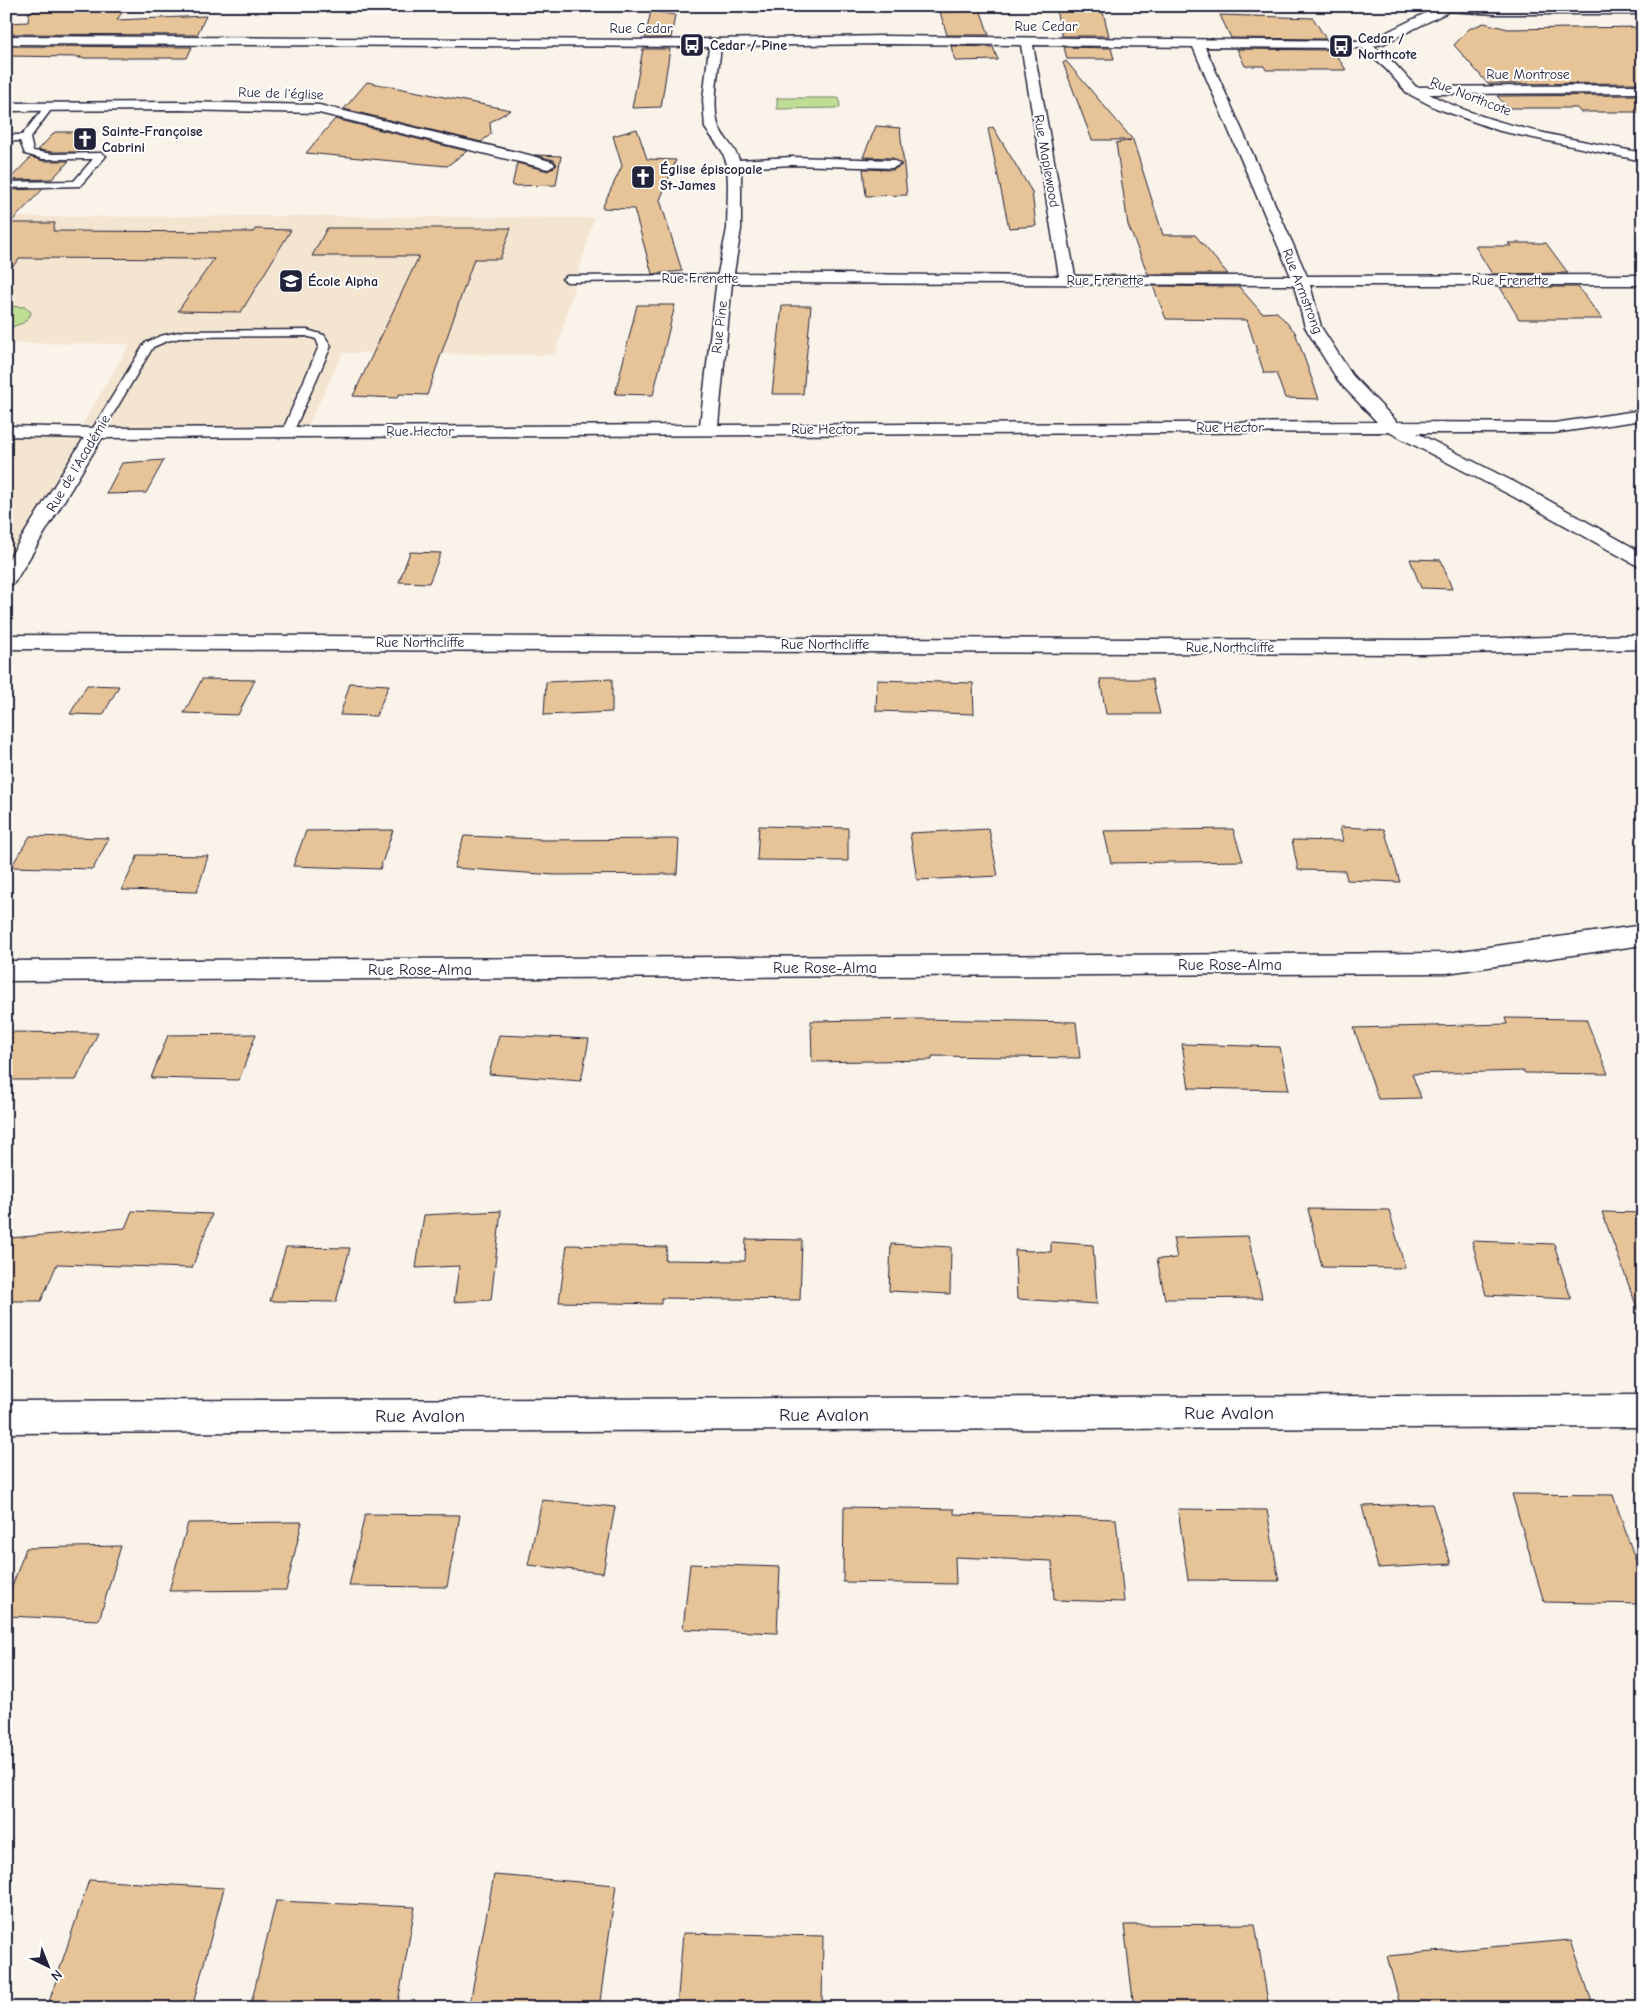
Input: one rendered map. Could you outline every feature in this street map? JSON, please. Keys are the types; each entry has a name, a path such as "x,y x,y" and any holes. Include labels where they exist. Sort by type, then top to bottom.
{"street":[{"path":"1365,45 1379,42 1447,7 1495,11 1643,11"},
{"name":"Rue Cedar","path":"6,40 715,43 856,40 1365,45"},
{"name":"Rue Maplewood","path":"1026,42 1068,280"},
{"name":"Rue Armstrong","path":"1197,42 1301,280 1314,327 1345,378 1392,427 1521,493 1643,561"},
{"name":"Rue Pine","path":"708,430 725,278 734,229 734,164 728,150 712,128 709,100 715,43"},
{"name":"Rue Northcote","path":"1365,45 1390,66 1412,90 1442,104 1505,128 1643,156"},
{"name":"Rue Montrose","path":"1412,90 1643,89"},
{"name":"Rue de l'église","path":"6,107 179,106 319,108 548,165"},
{"path":"734,164 792,161 893,164"},
{"name":"Rue Frenette","path":"725,278 1643,280"},
{"name":"Rue Hector","path":"6,431 96,433 1392,427 1554,428 1643,415"},
{"name":"Rue de l'Académie","path":"6,580 96,433"},
{"name":"Rue Northcliffe","path":"6,642 1413,648 1643,642"},
{"name":"Rue Rose-Alma","path":"6,971 1447,963 1643,935"},
{"name":"Rue Avalon","path":"6,1417 1643,1411"}],"lane":[{"path":"6,185 77,184 101,156 47,156 32,154 27,149 25,138 49,107"},
{"path":"6,138 25,138"},
{"name":"Rue Frenette","path":"567,279 725,278"},
{"name":"Rue de l'Académie","path":"96,433 150,345 164,338 184,334 307,333 320,337 325,346 288,432"}],"shaded area":[{"name":"École Alpha","path":"324,216 594,218 555,355 343,353 304,434 96,433 6,568 6,431 77,433 130,344 6,343 6,217"}],"green space":[{"path":"777,98 839,98 840,108 777,109"},
{"path":"6,306 25,307 31,312 30,316 23,323 6,329"}],"building":[{"path":"126,6 117,20 206,16 197,35 6,34 6,23 28,22 29,12"},
{"path":"955,9 980,9 989,35 947,35 940,12 955,12"},
{"path":"1056,10 1103,12 1109,36 1062,36"},
{"path":"651,11 675,15 671,38 645,38"},
{"path":"1220,15 1313,18 1326,39 1231,38"},
{"path":"1484,23 1508,29 1643,27 1643,83 1488,84 1454,45 1469,29"},
{"path":"6,46 192,47 187,58 79,58 81,57 6,56"},
{"path":"951,46 993,47 998,60 955,61"},
{"path":"1064,47 1111,48 1114,59 1067,59"},
{"path":"643,49 670,49 661,107 632,108"},
{"path":"1237,49 1333,50 1346,70 1266,70 1264,66 1245,66"},
{"path":"1066,61 1133,140 1163,235 1195,235 1228,274 1148,274 1128,225 1116,143 1131,140 1092,140 1063,63"},
{"path":"367,82 511,110 490,122 491,134 481,142 344,109"},
{"path":"1643,95 1643,112 1580,112 1577,108 1508,108 1497,96"},
{"path":"335,119 467,151 447,166 306,153"},
{"path":"876,126 900,128 907,195 866,196 863,169 893,170 902,165 893,158 863,157"},
{"path":"993,127 1032,192 1036,226 1009,228 988,129"},
{"path":"637,129 647,159 676,160 660,200 682,271 652,274 634,209 602,208 622,166 613,136"},
{"path":"55,132 97,132 78,152 38,150"},
{"path":"534,155 561,156 556,185 512,186 517,163 548,171 557,165 554,160"},
{"path":"31,157 43,161 69,161 52,179 9,180"},
{"path":"43,189 10,223 55,223 53,231 253,232 255,229 291,230 241,312 178,311 214,259 20,258 6,274 6,190"},
{"path":"327,228 511,228 500,259 474,259 427,395 399,394 397,398 353,396 419,256 312,256"},
{"path":"1508,243 1546,243 1568,273 1492,274 1475,246 1511,246"},
{"path":"1153,286 1239,287 1262,313 1277,312 1295,332 1319,399 1285,398 1276,373 1264,373 1247,320 1166,319"},
{"path":"1500,287 1578,287 1602,319 1519,319"},
{"path":"637,305 675,305 653,395 615,394"},
{"path":"782,306 811,306 803,394 772,394"},
{"path":"164,460 146,493 106,494 122,463"},
{"path":"410,552 441,553 429,583 399,582"},
{"path":"1410,559 1441,560 1452,589 1421,588"},
{"path":"202,679 255,680 238,715 184,713"},
{"path":"612,679 612,712 544,715 546,682"},
{"path":"1100,679 1152,679 1160,714 1106,714"},
{"path":"877,680 973,683 974,714 876,711"},
{"path":"350,683 389,685 376,716 340,715"},
{"path":"87,685 119,686 103,715 70,714"},
{"path":"759,826 848,828 848,861 757,860"},
{"path":"1340,827 1384,829 1400,882 1347,880 1345,871 1298,870 1292,840 1343,841"},
{"path":"989,829 998,876 917,880 910,833"},
{"path":"1233,829 1243,861 1111,863 1104,831"},
{"path":"393,830 380,869 293,866 306,831"},
{"path":"30,836 109,838 93,869 11,867"},
{"path":"464,836 540,840 679,839 677,874 555,875 454,868"},
{"path":"138,855 208,856 197,892 122,890"},
{"path":"1505,1018 1586,1019 1608,1074 1525,1073 1524,1071 1412,1074 1421,1098 1378,1099 1354,1028 1507,1024"},
{"path":"919,1019 1076,1022 1080,1058 932,1056 932,1060 812,1062 811,1021"},
{"path":"6,1032 98,1033 76,1080 6,1080"},
{"path":"256,1034 239,1080 151,1078 168,1035"},
{"path":"499,1035 589,1039 581,1081 489,1074"},
{"path":"1182,1044 1280,1047 1289,1090 1189,1088"},
{"path":"1308,1209 1389,1210 1405,1268 1322,1267"},
{"path":"132,1211 212,1214 192,1268 57,1264 41,1301 6,1301 6,1254 10,1238 125,1228"},
{"path":"501,1211 491,1300 454,1302 459,1266 416,1268 424,1215"},
{"path":"1602,1212 1643,1213 1643,1313 1639,1313"},
{"path":"1248,1236 1262,1298 1165,1299 1157,1259 1177,1258 1173,1238"},
{"path":"746,1239 802,1240 800,1300 661,1298 661,1304 559,1302 567,1245 667,1247 665,1260 745,1261"},
{"path":"1472,1241 1554,1244 1571,1299 1486,1295"},
{"path":"1051,1242 1093,1245 1097,1304 1017,1299 1015,1250 1051,1252"},
{"path":"891,1244 951,1247 950,1294 889,1291"},
{"path":"286,1247 350,1248 336,1302 270,1301"},
{"path":"1512,1494 1613,1495 1643,1582 1643,1604 1544,1602"},
{"path":"542,1500 615,1507 603,1573 528,1565"},
{"path":"1432,1504 1451,1564 1378,1568 1362,1506"},
{"path":"844,1507 954,1509 954,1514 1116,1519 1124,1602 1054,1600 1052,1561 955,1557 956,1584 843,1582"},
{"path":"1178,1509 1267,1510 1279,1581 1188,1580"},
{"path":"365,1514 460,1515 447,1587 349,1586"},
{"path":"302,1522 286,1590 169,1591 188,1523"},
{"path":"121,1546 99,1620 6,1616 6,1603 26,1548"},
{"path":"690,1564 780,1567 777,1633 683,1629"},
{"path":"494,1875 616,1885 599,2008 469,2008"},
{"path":"89,1880 224,1888 192,2008 47,2008"},
{"path":"276,1901 415,1907 397,2008 250,2008"},
{"path":"1255,1924 1269,2008 1134,2008 1124,1925"},
{"path":"683,1933 823,1936 822,2008 677,2008"},
{"path":"1571,1940 1594,2008 1401,2008 1387,1956"}],"place":[{"name":"Cedar / Pine","path":"692,45"},
{"name":"Cedar / Northcote","path":"1341,46"},
{"name":"Sainte-Françoise Cabrini","path":"85,139"},
{"name":"Église épiscopale St-James","path":"643,177"},
{"name":"École Alpha","path":"291,281"}]}
